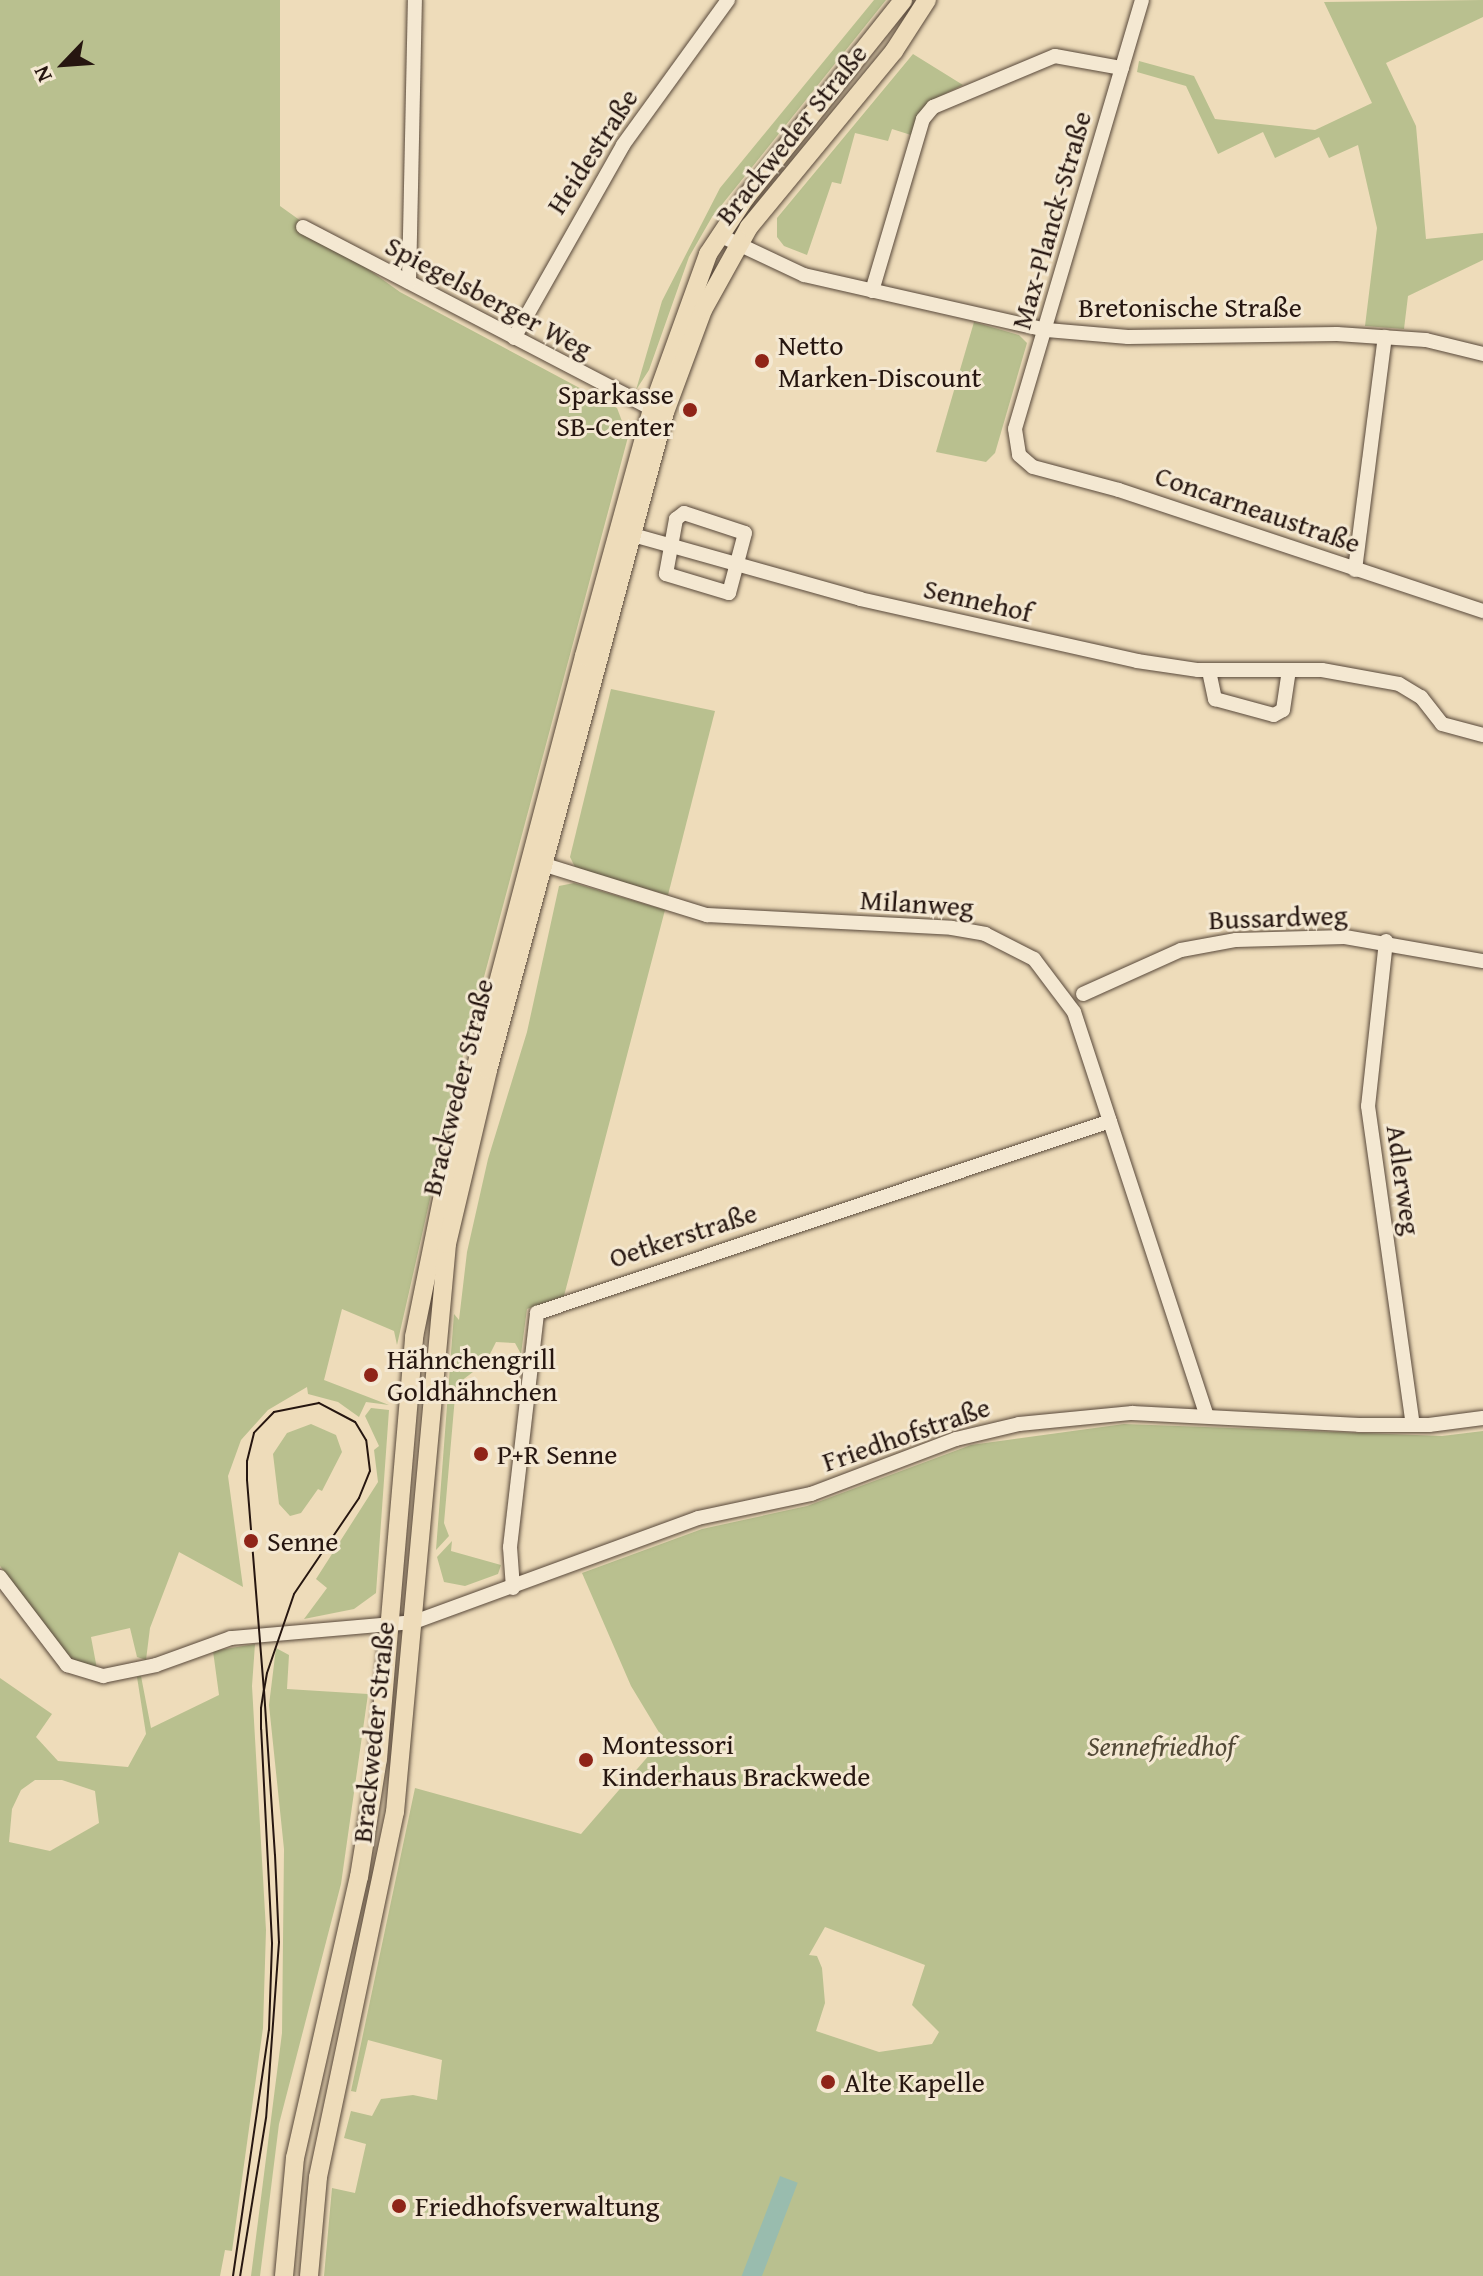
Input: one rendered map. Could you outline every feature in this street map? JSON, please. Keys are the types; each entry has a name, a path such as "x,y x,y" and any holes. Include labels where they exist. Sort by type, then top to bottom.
{"main road":[{"name":"Brackweder Straße","path":"284,2276 295,2158 367,1830 390,1627 414,1337 445,1184 652,409 687,303 719,235 903,0"},
{"name":"Brackweder Straße","path":"309,2276 318,2177 389,1853 414,1622 447,1244 665,412 691,337 737,245 790,172 894,51 927,0"}],"street":[{"path":"409,282 415,0"},
{"name":"Heidestraße","path":"514,338 623,145 728,0"},
{"name":"Max-Planck-Straße","path":"1019,455 1015,429 1047,330 1142,0"},
{"path":"872,291 923,119 933,107 1055,56 1122,68"},
{"name":"Spiegelsberger Weg","path":"303,227 652,409"},
{"name":"Bretonische Straße","path":"719,235 804,275 1047,330 1128,337 1385,337 1483,354"},
{"path":"1355,570 1385,337"},
{"name":"Concarneaustraße","path":"1019,455 1033,467 1126,492 1483,611"},
{"path":"684,513 742,530 745,538 739,564 725,593 666,574 676,519 684,513"},
{"name":"Sennehof","path":"633,535 1032,640 1209,671 1336,672 1399,684 1421,697 1442,724 1483,735"},
{"path":"1209,671 1215,699 1274,715 1283,710 1289,670"},
{"name":"Milanweg","path":"545,865 707,915 952,928 1015,946 1050,975 1070,1000 1207,1416"},
{"name":"Bussardweg","path":"1083,994 1149,962 1209,943 1286,937 1386,941 1483,961"},
{"name":"Adlerweg","path":"1386,941 1368,1106 1413,1425"},
{"name":"Oetkerstraße","path":"513,1588 510,1547 537,1313 1110,1121"},
{"name":"Friedhofstraße","path":"0,1577 56,1653 88,1675 142,1668 231,1638 390,1627 414,1622 698,1518 811,1494 985,1431 1072,1416 1207,1416 1413,1425 1483,1418"}],"green space":[{"path":"0,0 280,0 280,206 400,292 617,408 628,437 460,1067 397,1345 394,1331 342,1309 324,1380 389,1405 366,1402 359,1417 338,1402 308,1394 307,1387 268,1410 241,1440 228,1476 243,1587 179,1552 150,1628 146,1660 137,1657 130,1628 91,1637 97,1669 72,1659 0,1566"},
{"path":"874,0 886,0 712,217 689,257 649,370 636,390 662,301 720,188"},
{"path":"1483,0 1483,17 1386,63 1416,126 1426,239 1483,233 1483,260 1408,296 1404,329 1365,326 1377,228 1358,145 1329,158 1319,137 1275,158 1263,132 1218,154 1186,86 1137,72 1139,61 1194,76 1215,119 1315,130 1372,103 1324,2"},
{"path":"913,54 963,85 932,100 911,135 892,129 888,141 855,133 841,184 832,182 807,255 784,246 777,237 777,218"},
{"path":"974,322 1019,335 1027,343 995,453 986,462 936,452"},
{"path":"611,689 715,711 668,895 576,869 570,857"},
{"path":"574,883 665,910 564,1296 527,1309 521,1354 515,1343 496,1342 486,1362 456,1385 444,1523 449,1536 436,1550 454,1314 459,1320 467,1252 488,1159 527,1032 559,886"},
{"path":"371,1408 389,1410 376,1593 354,1609 304,1619 327,1588 316,1579 378,1482 374,1450 379,1446 365,1416"},
{"path":"311,1424 336,1435 342,1452 322,1491 318,1489 301,1513 290,1516 279,1504 273,1454 287,1433"},
{"name":"Sennefriedhof","path":"1124,1424 1442,1436 1483,1431 1483,2276 324,2276 332,2188 355,2193 366,2144 344,2138 351,2111 372,2116 381,2099 413,2095 437,2100 442,2060 368,2040 356,2092 351,2091 415,1788 581,1834 663,1739 631,1686 582,1573 702,1529 807,1506 971,1445","holes":["825,1927 925,1965 912,2005 939,2032 932,2044 879,2052 816,2031 825,2003 822,1968 817,1956 809,1955"]},
{"path":"452,1541 451,1551 501,1565 498,1574 465,1586 444,1582 437,1557"},
{"path":"255,1644 252,1686 266,1930 263,2028 232,2251 225,2250 220,2276 0,2276 0,1678 52,1714 36,1737 58,1761 128,1767 146,1734 137,1677 141,1676 151,1728 219,1695 213,1651","holes":["35,1780 62,1780 95,1791 99,1823 50,1851 9,1842 12,1809 21,1790"]},
{"path":"276,1648 289,1655 287,1689 368,1694 341,1884 279,2124 260,2276 251,2276 282,2033 284,1849 269,1705"}],"shaded area":[{"path":"780,2176 798,2183 762,2276 742,2276"}],"tram line":[{"path":"233,2276 269,2030 272,1943 261,1729 264,1690 294,1594 359,1498 370,1471 366,1440 355,1422 319,1403 274,1412 254,1433 247,1461 247,1480 264,1690 275,1855 279,1942 266,2118 240,2276"}],"place":[{"name":"Netto Marken-Discount","path":"762,361"},
{"name":"Sparkasse SB-Center","path":"690,410"},
{"name":"Hähnchengrill Goldhähnchen","path":"371,1375"},
{"name":"P+R Senne","path":"481,1454"},
{"name":"Senne","path":"251,1541"},
{"name":"Montessori Kinderhaus Brackwede","path":"586,1760"},
{"name":"Alte Kapelle","path":"828,2082"},
{"name":"Friedhofsverwaltung","path":"399,2206"}]}
